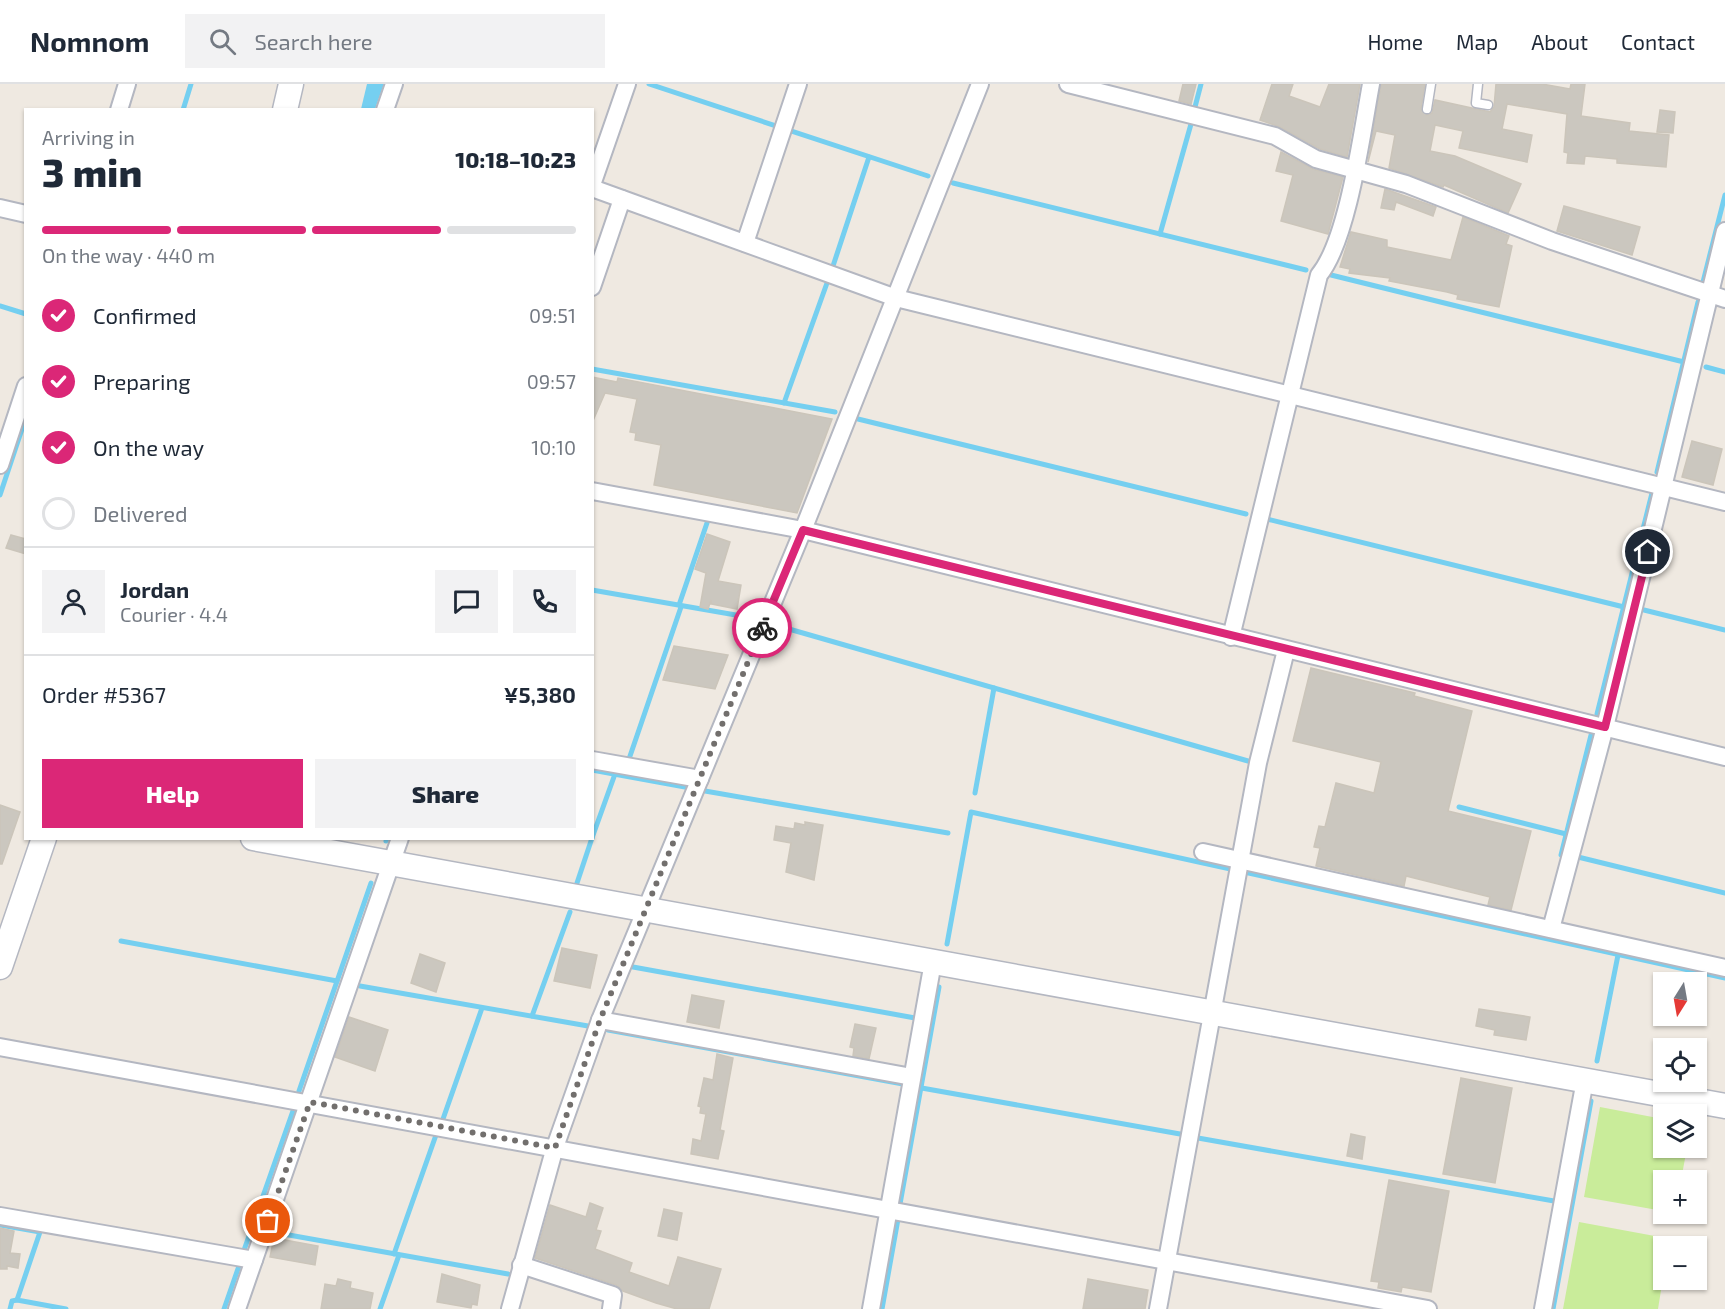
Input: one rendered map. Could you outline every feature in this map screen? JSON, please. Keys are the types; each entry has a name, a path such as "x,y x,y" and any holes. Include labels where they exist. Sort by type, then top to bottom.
{"street":[{"path":"120,108 127,84"},
{"path":"285,108 291,84"},
{"path":"386,108 394,84"},
{"path":"594,180 627,84"},
{"path":"745,243 798,84"},
{"path":"510,1309 555,1148 600,1020 803,530 980,84"},
{"path":"1068,84 1275,136 1316,159 1355,168 1717,297"},
{"path":"1231,637 1319,275 1329,264 1339,234 1355,168 1371,84"},
{"path":"594,187 896,298 1725,502"},
{"path":"594,281 622,199"},
{"path":"0,208 24,214"},
{"path":"1551,929 1605,727 1664,486 1717,297 1725,231"},
{"path":"0,465 24,392"},
{"path":"594,490 803,530 1231,637 1725,756"},
{"path":"1158,1309 1258,763 1286,650"},
{"path":"594,760 700,779"},
{"path":"0,967 43,840"},
{"path":"264,840 1725,1106"},
{"path":"237,1309 399,840"},
{"path":"1203,852 1239,868 1551,929 1725,968"},
{"path":"871,1309 933,962"},
{"path":"600,1020 912,1077"},
{"path":"0,1047 310,1102 1428,1309"},
{"path":"1543,1309 1585,1080"},
{"path":"0,1216 254,1260"},
{"path":"521,1265 613,1295 611,1309"}],"lane":[{"path":"1427,109 1431,84"},
{"path":"1478,84 1476,103 1488,105"}],"green space":[{"path":"1600,1107 1653,1117 1653,1158 1685,1158 1683,1170 1653,1170 1653,1209 1584,1197"},
{"path":"1579,1222 1655,1236 1653,1290 1661,1290 1658,1309 1563,1309"}],"water":[{"path":"367,84 384,84 375,108 361,108"}],"building":[{"path":"1183,84 1196,84 1191,104 1179,101"},
{"path":"1272,84 1293,84 1289,96 1320,107 1329,84 1360,84 1347,157 1320,149 1280,127 1260,120"},
{"path":"1381,84 1425,84 1421,109 1427,115 1432,113 1435,100 1490,112 1494,107 1496,84 1542,84 1570,89 1571,84 1585,84 1581,116 1630,123 1629,131 1669,135 1666,167 1617,163 1617,159 1585,156 1584,164 1567,163 1568,153 1564,152 1567,114 1507,104 1502,129 1532,135 1527,162 1459,148 1463,131 1435,125 1430,151 1455,156 1521,184 1508,213 1444,185 1443,187 1389,168 1395,135 1376,131 1368,162"},
{"path":"1660,110 1675,112 1673,133 1657,132"},
{"path":"1281,152 1313,169 1343,177 1328,234 1281,221 1293,175 1276,171"},
{"path":"1385,189 1436,207 1433,216 1396,202 1394,210 1381,208"},
{"path":"1564,206 1640,227 1632,255 1557,231"},
{"path":"1463,217 1509,236 1506,244 1512,246 1499,307 1457,299 1458,295 1447,292 1389,281 1390,278 1349,273 1350,269 1340,267 1351,232 1387,240 1387,247 1451,260"},
{"path":"594,377 617,382 618,378 832,419 797,513 654,485 661,445 635,440 636,433 630,432 637,399 605,393 594,418"},
{"path":"1692,441 1722,449 1713,485 1682,477"},
{"path":"707,534 730,542 718,581 741,585 737,609 711,604 711,600 708,609 700,607 706,573 695,569"},
{"path":"11,535 24,538 24,553 6,548"},
{"path":"674,646 728,655 715,689 663,680"},
{"path":"1311,668 1415,693 1414,696 1472,711 1448,811 1531,831 1511,910 1488,905 1490,897 1406,876 1404,886 1316,866 1320,848 1314,847 1319,826 1325,827 1336,783 1374,793 1381,762 1293,741"},
{"path":"0,805 20,812 2,864 0,864"},
{"path":"805,822 823,825 814,880 786,872 791,843 774,840 776,826 794,829 795,823 805,825"},
{"path":"562,948 597,955 590,988 554,981"},
{"path":"420,954 445,963 436,992 411,983"},
{"path":"692,995 724,1001 719,1028 687,1022"},
{"path":"1479,1009 1530,1017 1526,1040 1494,1035 1495,1030 1476,1026"},
{"path":"349,1017 388,1030 375,1071 335,1057"},
{"path":"855,1024 876,1028 869,1059 853,1056 854,1048 850,1047"},
{"path":"717,1054 733,1058 720,1130 724,1131 718,1159 691,1154 693,1139 701,1141 706,1114 700,1113 701,1107 698,1106 704,1078 713,1080"},
{"path":"1461,1078 1512,1088 1495,1183 1443,1174"},
{"path":"1351,1134 1365,1137 1362,1159 1347,1156"},
{"path":"1389,1180 1449,1191 1431,1292 1402,1287 1401,1292 1378,1288 1379,1282 1371,1281"},
{"path":"590,1203 603,1208 596,1230 601,1231 595,1249 632,1263 629,1272 669,1286 678,1257 721,1269 709,1309 677,1309 656,1303 623,1291 616,1285 535,1258 550,1205 586,1217"},
{"path":"664,1209 682,1213 677,1240 658,1236"},
{"path":"0,1228 14,1231 10,1253 20,1254 18,1268 7,1266 7,1269 0,1269"},
{"path":"274,1238 318,1246 315,1265 270,1257"},
{"path":"442,1274 480,1285 477,1305 472,1304 471,1308 437,1302"},
{"path":"338,1279 351,1282 350,1288 373,1293 370,1309 321,1309 325,1284 336,1286"},
{"path":"1088,1279 1148,1290 1145,1309 1083,1309"}],"waterway":[{"path":"184,108 191,84"},
{"path":"649,84 928,176"},
{"path":"1195,107 1201,84"},
{"path":"1160,234 1191,124"},
{"path":"833,266 869,157"},
{"path":"953,183 1306,270"},
{"path":"1703,282 1725,195"},
{"path":"1331,275 1684,362"},
{"path":"784,403 827,283"},
{"path":"1657,472 1698,302"},
{"path":"0,306 24,313"},
{"path":"1706,367 1725,372"},
{"path":"594,369 835,412"},
{"path":"858,419 1246,514"},
{"path":"0,495 24,423"},
{"path":"1597,714 1652,493"},
{"path":"1267,519 1624,607"},
{"path":"679,605 708,520"},
{"path":"594,590 753,618"},
{"path":"629,759 681,607"},
{"path":"1644,610 1725,630"},
{"path":"775,625 1248,761"},
{"path":"975,793 994,688"},
{"path":"1561,855 1591,735"},
{"path":"594,770 685,787"},
{"path":"594,832 615,774"},
{"path":"705,791 948,833"},
{"path":"1459,807 1566,834"},
{"path":"947,944 971,812 1725,978"},
{"path":"577,883 591,840"},
{"path":"1578,857 1725,893"},
{"path":"299,1091 371,883"},
{"path":"532,1016 570,912"},
{"path":"121,941 337,981"},
{"path":"1597,1061 1618,955"},
{"path":"633,967 915,1018"},
{"path":"360,986 588,1026"},
{"path":"900,1204 939,987"},
{"path":"443,1119 482,1008"},
{"path":"608,1030 903,1084"},
{"path":"916,1087 1180,1134"},
{"path":"1553,1309 1591,1101"},
{"path":"243,1253 294,1108"},
{"path":"394,1254 436,1135"},
{"path":"1198,1138 1554,1201"},
{"path":"882,1309 898,1219"},
{"path":"0,1225 40,1232 17,1300 66,1309"},
{"path":"272,1232 508,1274"},
{"path":"380,1309 399,1255"},
{"path":"224,1309 240,1263"},
{"path":"10,1309 12,1301 17,1300"}],"way so far":[{"path":"268,1221 310,1102 555,1148 600,1020 762,628"}],"route":[{"path":"762,628 803,530 1231,637 1605,727 1648,552"}]}
